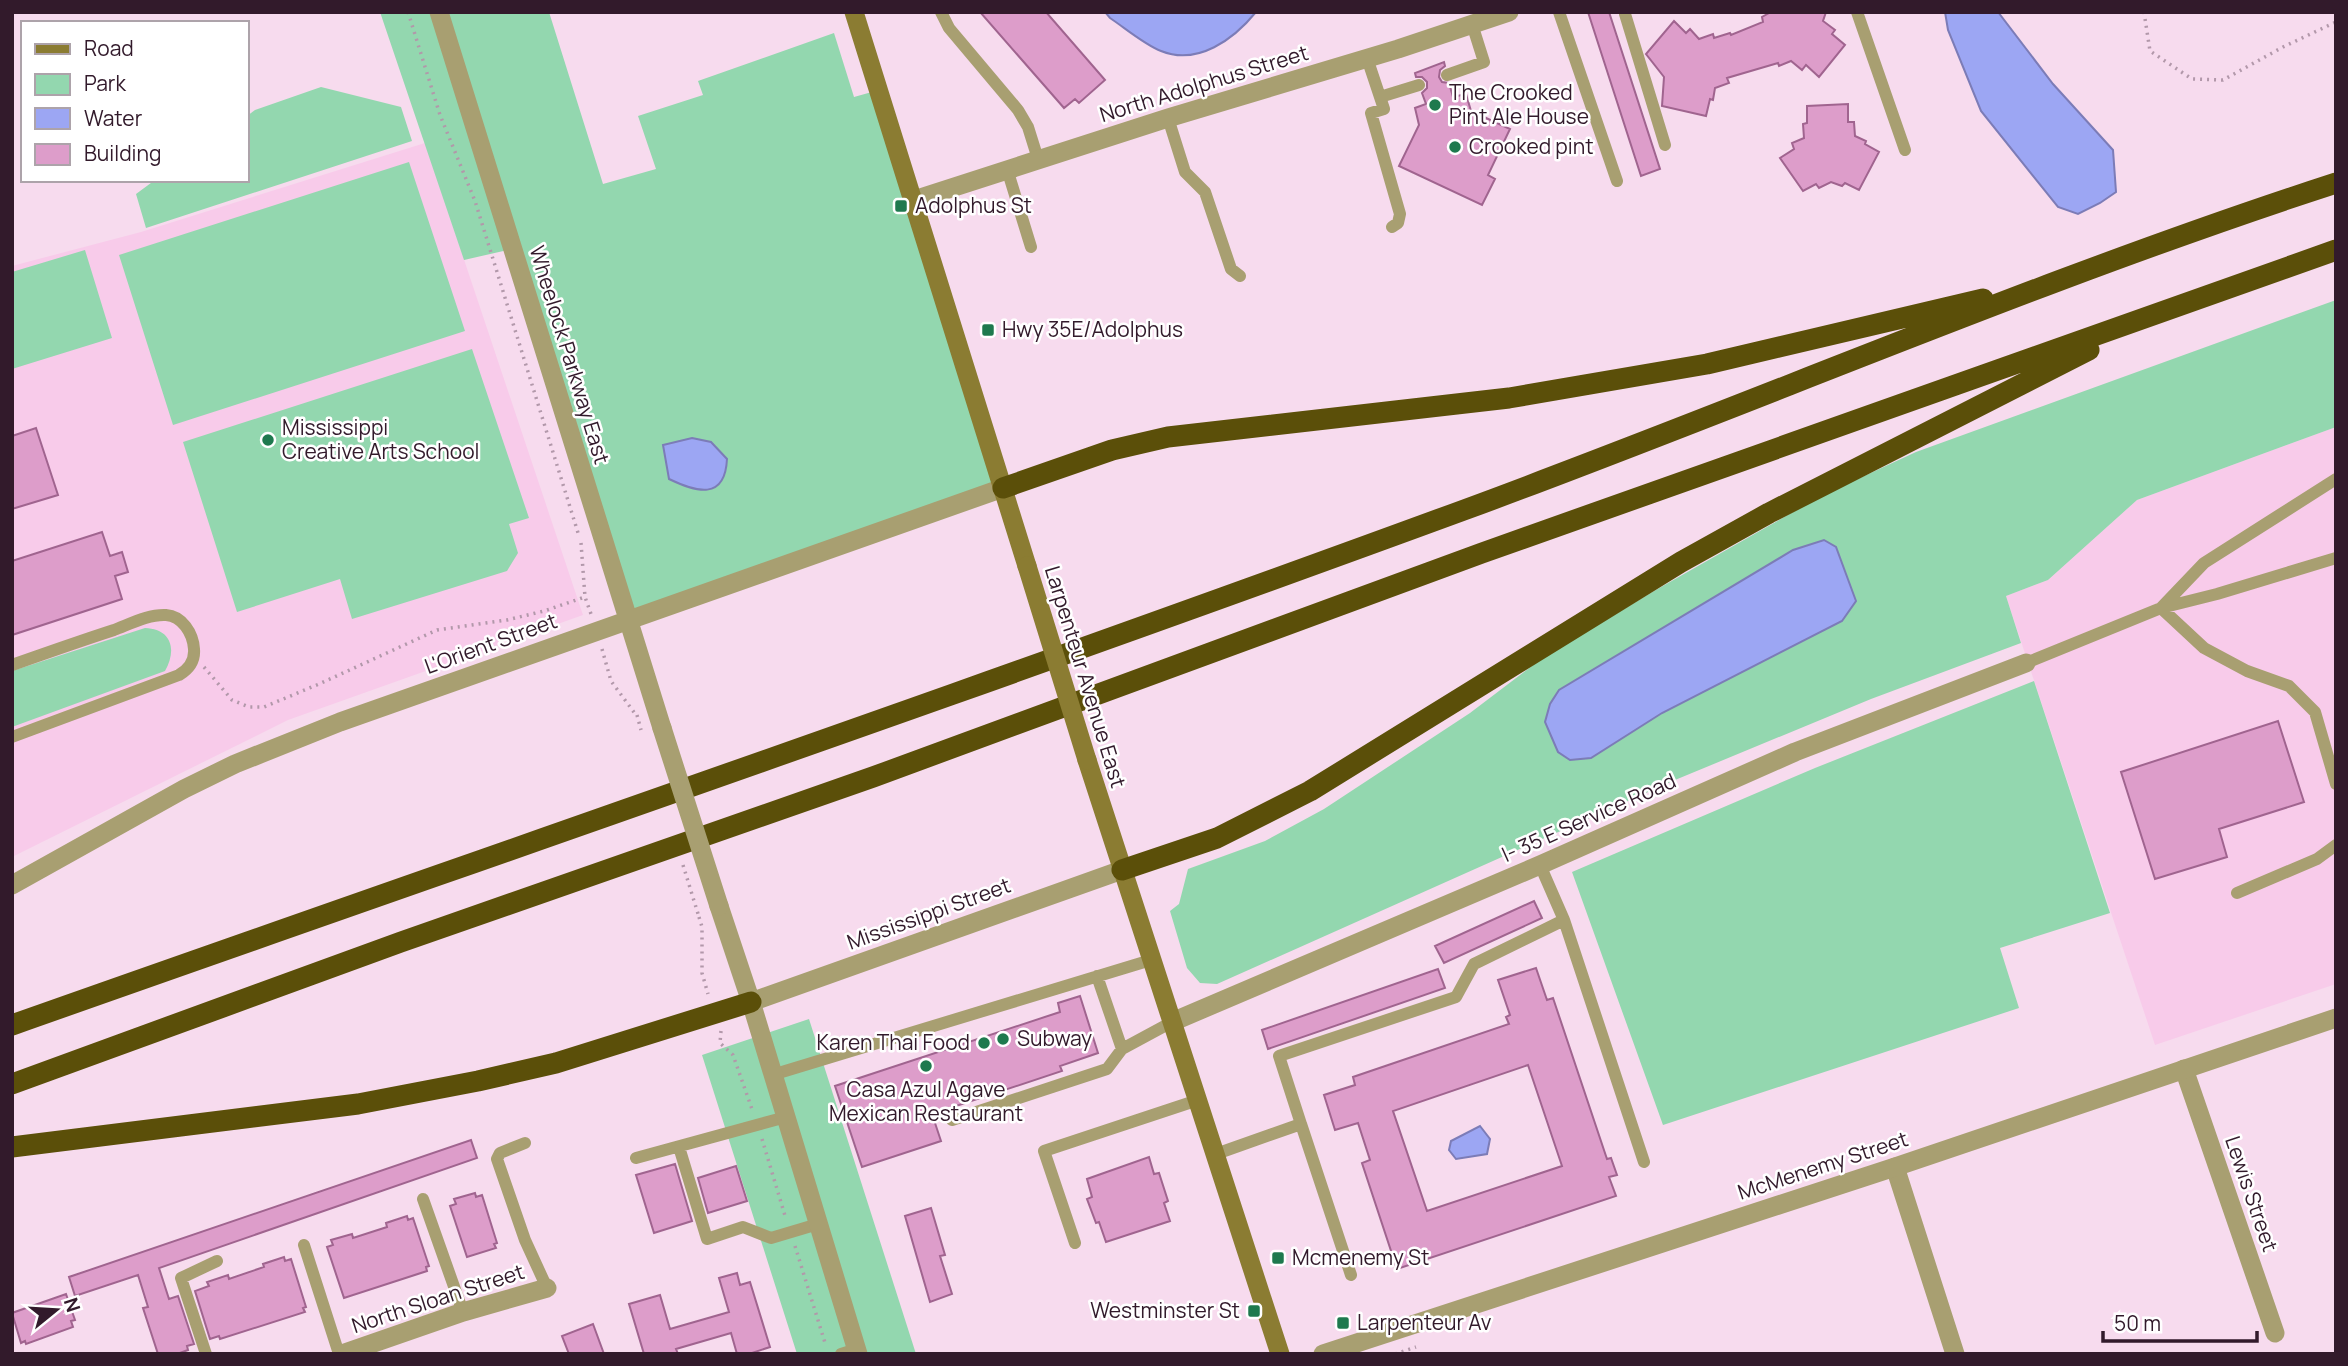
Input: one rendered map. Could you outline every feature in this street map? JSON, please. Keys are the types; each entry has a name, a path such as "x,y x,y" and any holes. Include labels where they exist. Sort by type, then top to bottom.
{"highway":[{"path":"2259,208 2336,168"},
{"path":"12,1025 1445,517 2070,278 2259,208 2336,183"},
{"path":"12,1084 414,937 873,777 1482,553 2336,250"},
{"path":"1003,488 1112,450 1168,437 1509,398 1707,364 2070,278"},
{"path":"1122,870 1217,838 1310,791 1681,562 1769,513 2166,311"},
{"path":"12,1147 358,1104 451,1086 556,1063 751,1002"}],"main road":[{"name":"Larpenteur Avenue East","path":"854,12 1092,777 1280,1354"}],"street":[{"name":"Wheelock Parkway East","path":"439,12 659,719 751,1002 818,1224 852,1352"},
{"name":"North Adolphus Street","path":"914,200 1509,12"},
{"name":"L'Orient Street","path":"12,886 184,789 235,764 340,722 1003,488"},
{"name":"I- 35 E Service Road","path":"1172,1022 1540,865 1795,752 2026,663"},
{"name":"Mississippi Street","path":"751,1002 1122,870"},
{"name":"McMenemy Street","path":"1323,1354 1895,1167 2336,1018"},
{"name":"Lewis Street","path":"2184,1069 2276,1333"},
{"path":"1895,1167 1955,1354"},
{"name":"North Sloan Street","path":"341,1354 463,1312 547,1288"}],"lane":[{"path":"941,12 949,28 1018,110 1028,127 1038,159"},
{"path":"1559,12 1617,181"},
{"path":"1857,12 1905,150"},
{"path":"1627,13 1665,145"},
{"path":"1447,75 1484,62 1472,24"},
{"path":"1367,58 1384,109 1371,113 1400,214 1398,223 1392,227"},
{"path":"1380,97 1419,85"},
{"path":"1168,118 1185,172 1205,192 1231,269 1240,276"},
{"path":"1007,169 1031,247"},
{"path":"2161,608 2204,563 2336,479"},
{"path":"2026,663 2161,608 2336,558"},
{"path":"2161,608 2204,648 2247,671 2289,685 2315,712 2336,784"},
{"path":"12,665 164,615 179,619 188,630 194,649 193,660 188,669 179,675 12,737"},
{"path":"2237,893 2317,859 2336,845"},
{"path":"1540,865 1564,920 1644,1162"},
{"path":"1351,1275 1279,1056 1456,997 1474,964 1564,920"},
{"path":"772,1075 1152,960"},
{"path":"1097,976 1122,1049"},
{"path":"952,1120 1107,1069 1122,1049 1172,1022"},
{"path":"1075,1243 1044,1152 1198,1100"},
{"path":"636,1158 786,1117"},
{"path":"1216,1154 1301,1124"},
{"path":"525,1143 500,1153 497,1159 526,1240 547,1288"},
{"path":"679,1147 707,1238 743,1227 771,1238 818,1224"},
{"path":"423,1199 463,1312"},
{"path":"304,1245 341,1354"},
{"path":"206,1354 181,1278 216,1261"}],"path":[{"path":"193,660 213,675 232,700 249,707 264,707 437,630 507,620 585,597 583,547 475,201 440,115 408,12"},
{"path":"2144,12 2150,51 2192,79 2223,80 2336,22"},
{"path":"605,661 611,681 637,715"},
{"path":"699,917 702,927 702,973 706,988"},
{"path":"722,1032 720,1043 733,1055 758,1125 829,1354"}],"shaded area":[{"name":"Mississippi Creative Arts School","path":"425,143 583,615 288,720 12,857 12,266 141,232"},
{"path":"2336,427 2336,984 2155,1045 2006,596 2048,580 2137,500"}],"green space":[{"path":"380,12 549,12 603,184 656,169 638,116 703,95 698,81 834,33 854,97 879,90 1003,488 628,619 512,249 464,260"},
{"path":"321,87 401,107 412,141 146,228 136,194 152,182 248,182 248,115 255,110"},
{"path":"409,162 465,331 173,425 119,255"},
{"path":"85,250 112,338 12,369 12,272"},
{"path":"2336,300 2336,427 2137,500 2048,580 2006,596 2021,643 1871,699 1675,780 1217,984 1200,983 1187,968 1170,911 1179,904 1188,869 1265,841 1324,809 1470,713 1541,659 1823,495 1916,452","holes":["1842,621 1662,713 1591,758 1571,760 1558,752"]},
{"path":"472,349 529,518 509,524 518,553 507,571 352,619 340,579 237,612 183,442"},
{"path":"145,628 161,632 170,642 171,656 165,671 12,727 12,671"},
{"path":"2034,681 2110,913 2000,948 2019,1008 1663,1125 1572,872 1815,768"},
{"path":"809,1019 916,1354 797,1354 702,1055"}],"water":[{"path":"1105,12 1256,12 1237,32 1214,47 1188,55 1175,55 1142,41"},
{"path":"1945,12 1998,12 2053,84 2113,150 2116,192 2078,214 2058,207 1981,111 1948,30"},
{"path":"692,438 711,442 727,459 721,482 715,487 699,489 669,479 663,445"},
{"path":"1824,540 1836,547 1856,601 1842,621 1662,713 1591,758 1570,760 1558,752 1545,722 1550,704 1559,690 1793,550"},
{"path":"1480,1126 1490,1139 1487,1154 1456,1159 1449,1150 1451,1141"}],"building":[{"path":"980,12 1046,12 1105,80 1079,103 1075,99 1064,108"},
{"path":"1588,12 1609,12 1660,169 1641,176"},
{"path":"1771,12 1826,12 1823,21 1835,30 1832,34 1845,45 1819,77 1806,65 1802,70 1791,61 1727,78 1729,83 1715,88 1706,116 1662,106 1664,77 1646,54 1674,21 1686,33 1690,29 1699,39 1713,34 1714,38 1730,33 1731,35 1763,22 1762,17"},
{"name":"Crooked pint","path":"1444,62 1445,66 1440,70 1439,77 1442,82 1449,83 1453,97 1466,94 1471,111 1510,129 1488,175 1495,179 1482,205 1399,166 1419,125 1415,108 1426,104 1422,93 1427,88 1427,82 1422,77 1416,77 1415,73"},
{"path":"1848,104 1848,122 1854,122 1855,136 1879,152 1859,190 1845,183 1842,186 1831,182 1819,188 1816,184 1803,191 1780,158 1794,149 1792,143 1804,138 1803,124 1807,123 1807,106"},
{"path":"36,428 58,495 12,509 12,436"},
{"path":"102,532 110,556 122,552 128,572 115,576 122,599 12,635 12,561"},
{"path":"2278,721 2304,802 2219,829 2227,857 2155,879 2121,772"},
{"path":"1534,901 1542,918 1444,963 1435,946"},
{"path":"1536,968 1547,1000 1553,998 1607,1159 1611,1158 1617,1175 1609,1177 1616,1196 1397,1269 1362,1163 1370,1160 1358,1123 1335,1130 1324,1095 1355,1085 1353,1077 1509,1024 1506,1017 1510,1015 1498,980","holes":["1528,1065 1562,1166 1427,1211 1393,1111"]},
{"path":"1438,969 1445,988 1268,1049 1262,1030"},
{"path":"1080,996 1098,1053 1060,1066 1062,1071 932,1114 941,1141 862,1167 835,1086 1060,1012 1058,1003"},
{"path":"471,1140 477,1158 159,1268 169,1299 178,1296 194,1344 187,1346 188,1350 177,1354 158,1354 143,1308 148,1307 138,1275 75,1296 69,1277"},
{"path":"1149,1157 1154,1174 1159,1173 1168,1201 1164,1203 1170,1221 1106,1242 1087,1199 1092,1197 1087,1179"},
{"path":"675,1164 692,1221 654,1233 636,1175"},
{"path":"736,1166 747,1201 708,1213 698,1178"},
{"path":"475,1193 476,1197 482,1195 497,1243 494,1244 496,1248 467,1257 450,1206 456,1204 454,1199"},
{"path":"931,1208 945,1255 940,1256 952,1294 930,1302 905,1216"},
{"path":"407,1216 408,1220 413,1218 429,1266 426,1267 427,1271 344,1298 327,1247 333,1245 331,1240 352,1234 353,1238 387,1227 386,1223"},
{"path":"284,1257 285,1261 291,1259 306,1307 303,1308 305,1312 220,1339 219,1336 210,1339 195,1291 209,1286 207,1282 228,1275 229,1279"},
{"path":"737,1273 740,1285 750,1282 770,1347 749,1354 737,1354 731,1333 676,1349 678,1354 644,1354 629,1304 660,1295 670,1329 729,1312 719,1278"},
{"path":"66,1294 75,1320 71,1321 73,1327 26,1344 25,1341 21,1343 12,1313"},
{"path":"593,1324 604,1354 569,1354 562,1336"}],"place":[{"name":"The Crooked Pint Ale House","path":"1435,105"},
{"name":"Crooked pint","path":"1455,147"},
{"name":"Adolphus St","path":"901,206"},
{"name":"Hwy 35E/Adolphus","path":"988,330"},
{"name":"Mississippi Creative Arts School","path":"268,440"},
{"name":"Subway","path":"1003,1039"},
{"name":"Karen Thai Food","path":"984,1043"},
{"name":"Casa Azul Agave Mexican Restaurant","path":"926,1066"},
{"name":"Mcmenemy St","path":"1278,1258"},
{"name":"Westminster St","path":"1254,1311"},
{"name":"Larpenteur Av","path":"1343,1323"}]}
